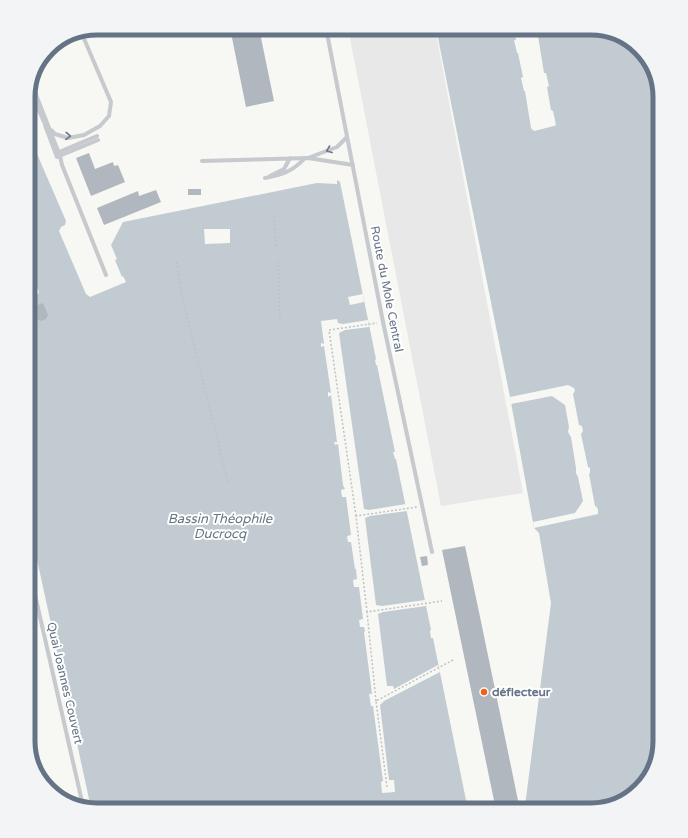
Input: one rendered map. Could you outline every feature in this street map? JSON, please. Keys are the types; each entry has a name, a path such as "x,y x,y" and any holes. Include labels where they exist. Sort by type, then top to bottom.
{"lane":[{"name":"Route du Mole Central","path":"327,35 382,314 432,552"},
{"path":"45,125 55,134 68,138 84,135 100,126 109,116 111,102 83,37"},
{"path":"35,92 106,275"},
{"path":"35,102 59,155"},
{"path":"290,158 284,169 265,178 283,175 307,158 337,147 347,137"},
{"path":"59,155 98,138"},
{"path":"202,161 307,158 353,165"},
{"name":"Quai Joannes Couvert","path":"35,595 82,801"}],"path":[{"path":"274,212 276,247"},
{"path":"278,261 280,320"},
{"path":"177,262 180,289 228,484"},
{"path":"371,324 329,330 356,516 387,787"},
{"path":"356,516 411,508"},
{"path":"367,612 442,601"},
{"path":"376,701 453,660"}],"shaded area":[{"path":"349,35 436,35 523,493 441,506"}],"water":[{"path":"437,35 595,35 607,37 622,43 632,50 643,62 650,77 653,97 653,741 651,757 645,772 638,782 626,793 611,800 591,803 525,803 551,603 539,533 534,528 510,397"},
{"name":"Bassin Théophile Ducrocq","path":"35,149 66,221 65,225 61,227 59,231 86,294 90,297 126,282 123,276 122,277 115,260 117,259 111,245 123,222 317,183 337,184 337,180 340,182 376,365 395,452 393,452 396,459 431,630 431,638 433,638 467,803 90,802 35,550 35,295 39,292 35,283"}],"pier":[{"path":"515,35 538,36 544,73 546,73 549,86 547,87 551,110 553,111 556,125 554,126 534,131 531,128 525,91 521,78 523,77 514,40 516,40"},
{"path":"204,229 230,229 230,243 205,244"},
{"path":"363,294 364,302 350,305 348,297"},
{"path":"337,319 338,323 343,324 368,320 369,327 345,330 339,333 364,509 369,510 406,504 407,511 365,518 376,605 382,606 425,600 426,606 378,614 387,686 393,686 394,689 438,665 440,672 384,701 380,705 389,780 394,780 395,792 382,793 381,782 383,781 373,706 371,706 369,694 372,694 365,631 364,627 360,627 359,620 363,619 359,587 354,587 353,580 357,579 356,569 351,542 348,542 347,536 351,535 346,497 342,497 341,490 345,489 343,485 338,444 335,445 334,442 337,442 331,395 328,397 328,392 331,393 324,346 321,347 321,343 324,344 321,321"},
{"path":"568,385 574,388 575,391 573,394 579,425 582,426 583,431 581,434 588,467 590,468 589,474 598,514 534,528 533,522 575,513 583,501 576,473 571,437 568,432 569,427 565,405 552,396 511,404 510,397"}],"building":[{"path":"231,35 260,35 274,101 246,107"},
{"path":"89,153 95,169 113,162 114,166 118,165 125,182 91,196 76,158"},
{"path":"188,189 201,189 201,195 188,195"},
{"path":"156,190 161,202 104,225 97,208 138,191 139,196"},
{"path":"43,303 48,315 46,319 41,321 37,319 35,314 35,306"},
{"name":"déflecteur","path":"465,546 519,803 495,803 442,550"},
{"path":"427,556 428,565 422,566 420,557"}],"place":[{"name":"déflecteur","path":"484,692"}]}
